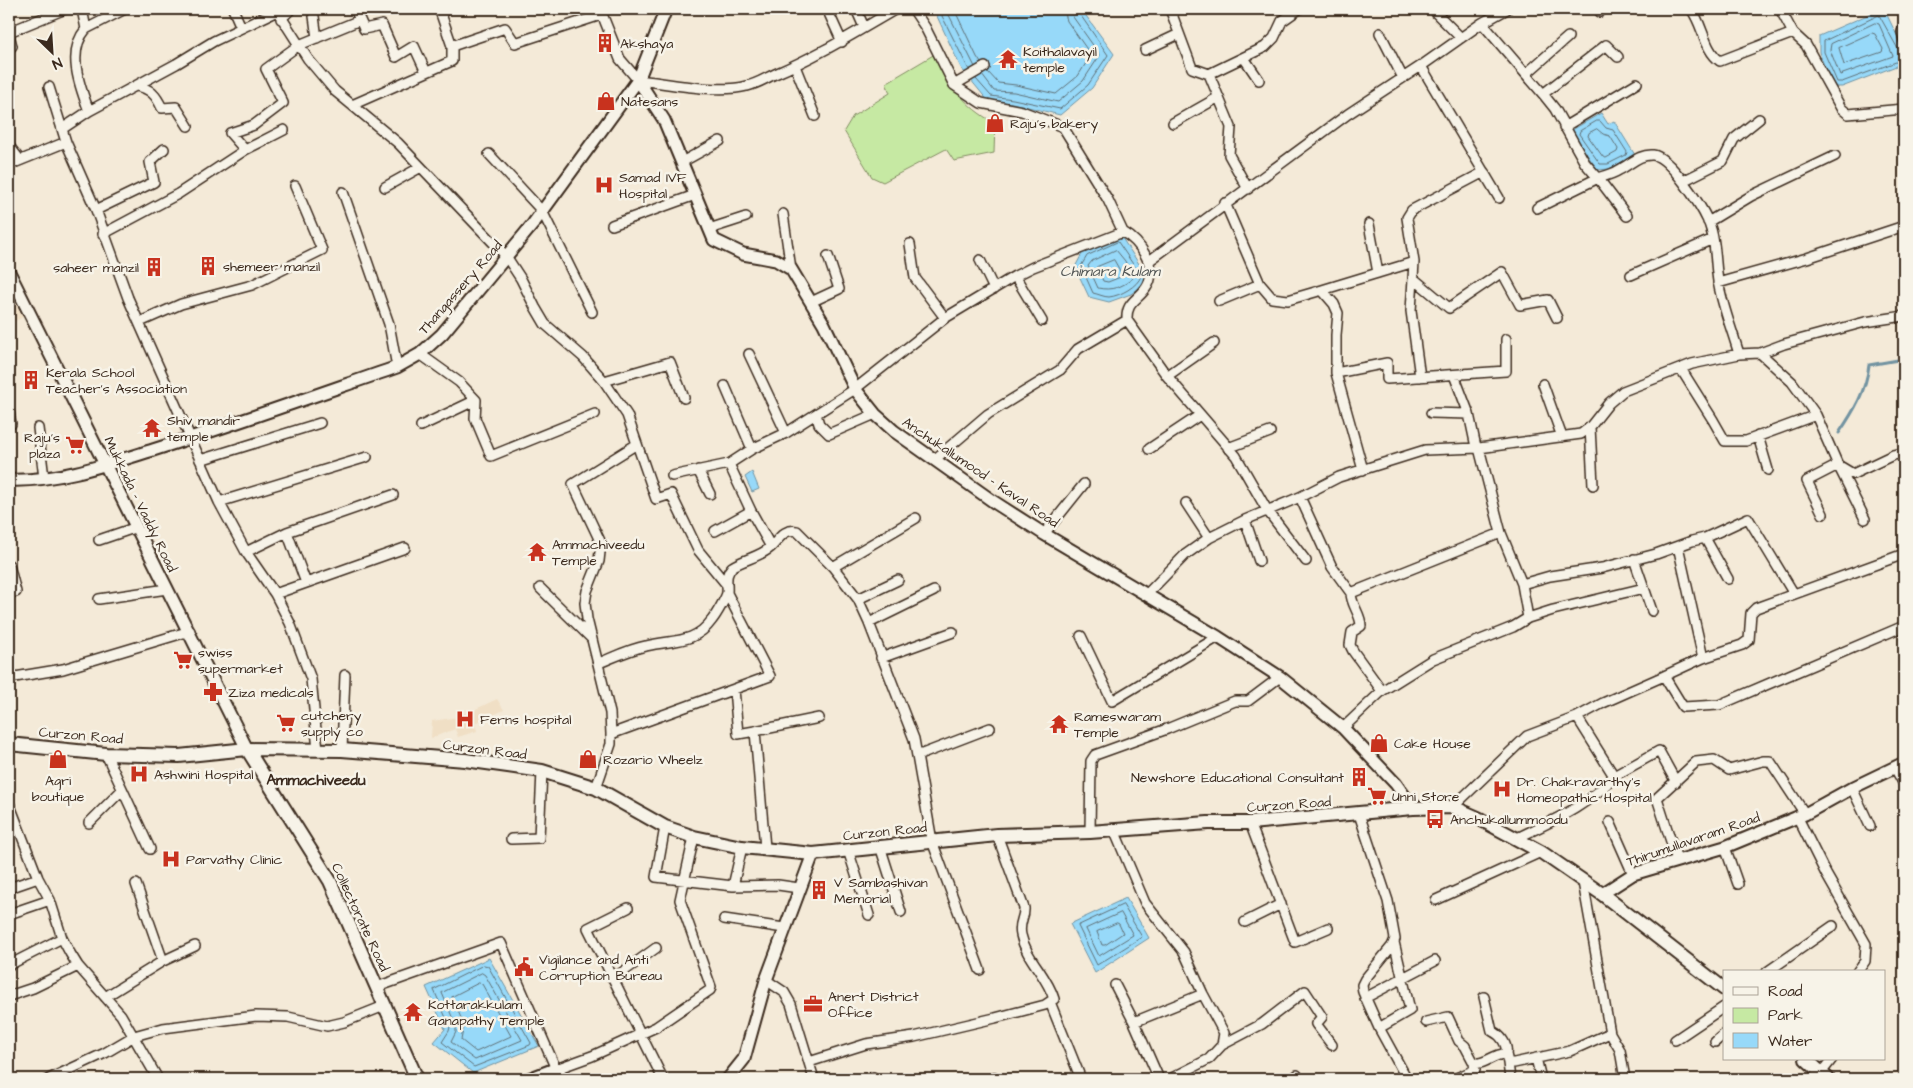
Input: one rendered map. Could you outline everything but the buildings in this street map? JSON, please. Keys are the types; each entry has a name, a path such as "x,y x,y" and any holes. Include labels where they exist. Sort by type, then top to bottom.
{"main road":[{"name":"Curzon Road","path":"9,744 106,754 179,756 247,749 342,750 465,760 542,771 596,788 665,826 694,837 742,847 812,854 997,835 1090,832 1208,823 1250,823 1413,808 1453,807 1517,838 1540,852 1602,894 1723,988"},
{"name":"Collectorate Road","path":"247,749 330,881 417,1079"},
{"path":"1807,1060 1820,1077"},
{"path":"530,1079 559,1074"}],"street":[{"path":"9,48 12,46 9,34 65,9"},
{"path":"82,9 86,29"},
{"path":"89,111 76,75 77,49 86,29 125,9"},
{"path":"232,9 241,27"},
{"path":"62,129 89,111 214,41 241,27 291,9"},
{"path":"355,9 364,29 382,25 396,57 414,46 426,72"},
{"name":"Thangassery Road","path":"9,480 44,478 105,464 191,438 397,366 420,354 442,334 542,211 638,80 666,9"},
{"path":"827,9 842,42"},
{"path":"856,9 864,26"},
{"path":"638,80 702,88 747,86 795,66 842,42 864,26 896,9"},
{"path":"913,9 925,27 954,85 981,103 1022,111 1063,127 1108,200 1123,232 1134,238 1148,261 1150,274 1147,287 1130,304 1126,311 1126,320 1167,376 1236,456 1267,510 1306,562"},
{"path":"1170,9 1192,68 1209,74 1265,47 1274,38 1282,21 1299,9"},
{"path":"1148,261 1224,203 1248,189 1278,164 1348,114 1404,78 1482,23 1508,9"},
{"path":"1691,9 1713,54 1720,61 1793,33"},
{"path":"1780,9 1793,33 1806,45 1841,108 1848,114 1858,115 1904,109"},
{"path":"314,10 317,38"},
{"path":"352,106 452,61 452,46 440,11"},
{"path":"452,46 505,28 515,43 600,12 620,59 638,80 664,120 714,240 743,254 776,260 791,269"},
{"path":"278,13 299,45 335,91 398,143 506,256 521,278 545,324 583,357 604,381 627,415 656,499 671,494 698,550 726,588 770,676 611,734"},
{"path":"1436,13 1461,38"},
{"path":"245,150 230,133 254,125 283,103 266,69 299,45 360,20"},
{"path":"1482,23 1543,94 1585,163 1627,216"},
{"path":"1904,26 1902,32 1904,40"},
{"path":"1380,33 1404,78"},
{"path":"1145,50 1179,34"},
{"path":"1526,74 1568,37"},
{"path":"1543,94 1606,45 1618,57"},
{"path":"1244,58 1259,80"},
{"path":"795,66 815,116"},
{"path":"1421,66 1499,198"},
{"path":"954,85 985,67"},
{"path":"1209,74 1231,127 1229,155 1248,189"},
{"path":"1564,127 1637,83"},
{"path":"136,86 144,87 150,91 157,98 162,108 176,107 188,126"},
{"path":"50,87 66,142 96,210 103,234 128,298 200,460 219,502 246,552 275,594 290,622 310,679 318,750"},
{"path":"1173,123 1219,97"},
{"path":"1683,181 1723,161 1734,139 1759,119"},
{"path":"103,234 178,194 245,150 284,130"},
{"path":"682,162 720,141"},
{"path":"9,165 66,142"},
{"path":"9,146 20,160"},
{"path":"96,210 154,182 150,162 164,149"},
{"path":"489,154 542,211 592,312"},
{"path":"1537,208 1598,178 1618,171 1634,160 1652,155 1665,161 1683,181 1708,222 1713,239 1718,283 1739,354"},
{"path":"1708,222 1751,196 1835,156"},
{"path":"385,187 421,167"},
{"path":"1420,377 1411,311 1414,262 1407,218 1408,213 1484,172"},
{"path":"140,322 180,304 252,286 322,250 296,186"},
{"path":"343,192 389,324 397,366"},
{"path":"612,225 695,194"},
{"path":"1224,203 1260,284 1272,298 1288,300 1414,262"},
{"path":"783,214 791,269"},
{"path":"709,229 746,217"},
{"path":"1368,224 1378,273"},
{"path":"1718,283 1807,258 1904,226"},
{"path":"672,476 729,464 752,448 786,433 855,389 945,318 1015,276 1032,267 1123,232"},
{"path":"1631,276 1713,239"},
{"path":"910,244 915,278 945,318"},
{"path":"811,302 839,289 828,256"},
{"path":"980,260 994,289"},
{"name":"Anchukallumood - Kaval Road","path":"791,269 824,324 855,389 875,414 894,431 1044,534 1218,637 1280,677 1343,728 1396,784 1413,808"},
{"name":"Mukkada - Vaddy Road","path":"9,272 167,589 190,631 247,749"},
{"path":"1413,278 1449,308 1502,272 1520,305 1548,300 1557,318"},
{"path":"1015,276 1042,321"},
{"path":"1219,302 1260,284"},
{"path":"1322,290 1334,304 1338,313 1336,373 1363,470"},
{"path":"1147,594 1185,555 1209,538 1267,510 1300,497 1339,477 1425,450 1477,448 1581,434 1590,427 1609,403 1623,391 1681,368 1739,354 1760,353 1784,344 1865,322 1904,316"},
{"path":"934,460 988,414 1060,370 1078,348 1126,320"},
{"path":"1336,373 1387,363 1387,379 1506,371 1506,339"},
{"path":"1167,376 1214,343"},
{"path":"1760,353 1792,382 1816,415 1865,519"},
{"path":"420,354 459,382 476,400 475,418 491,456 595,414"},
{"path":"749,354 786,433"},
{"path":"604,381 670,362 684,398"},
{"path":"1681,368 1725,441 1746,441 1816,415"},
{"path":"1454,375 1469,414 1502,533 1522,584 1528,618"},
{"path":"1543,384 1562,437"},
{"path":"725,386 752,448"},
{"path":"421,426 476,400"},
{"path":"9,412 12,424 9,426"},
{"path":"1431,413 1469,414"},
{"path":"816,414 819,424 830,434 875,414"},
{"path":"1149,449 1200,415"},
{"path":"200,460 320,423"},
{"path":"1590,427 1593,485"},
{"path":"38,428 44,478"},
{"path":"1228,448 1270,432"},
{"path":"1758,436 1768,470"},
{"path":"596,788 611,744 610,713 587,619 585,603 587,591 599,562 601,542 573,484 637,444"},
{"path":"1838,465 1853,474 1893,454 1904,453"},
{"path":"219,502 367,456"},
{"path":"729,464 751,511 771,547"},
{"path":"1823,514 1807,481 1838,465"},
{"path":"698,470 710,494"},
{"path":"1044,534 1084,484"},
{"path":"246,552 287,532 393,495"},
{"path":"1300,497 1332,567 1351,593 1351,598 1361,621 1361,626 1352,632 1350,644 1382,691"},
{"path":"1186,503 1209,538"},
{"path":"716,531 751,511"},
{"path":"833,567 916,518"},
{"path":"1522,584 1550,576 1602,568 1656,554 1705,538 1748,518 1794,594"},
{"path":"1245,520 1259,561"},
{"path":"99,540 137,527"},
{"path":"599,663 646,646 688,640 713,620 716,611 723,603 727,573 732,567 771,547 786,532 793,530 797,532 833,567 858,599 869,624 914,740 932,841 980,970"},
{"path":"287,532 306,583"},
{"path":"1351,593 1502,533"},
{"path":"1705,538 1728,579"},
{"path":"1678,546 1703,658"},
{"path":"275,594 405,548"},
{"path":"1453,807 1527,736 1577,718 1603,703 1703,658 1742,645 1749,640 1749,628 1753,610 1904,554"},
{"path":"1634,559 1652,611"},
{"path":"9,565 16,592"},
{"path":"858,599 898,580"},
{"path":"540,588 593,639"},
{"path":"1343,728 1382,691 1433,659 1513,627 1528,618 1644,588"},
{"path":"99,599 167,589"},
{"path":"869,624 934,591"},
{"path":"1664,676 1683,707 1718,705 1904,626"},
{"path":"9,678 62,669 190,631"},
{"path":"881,658 953,632"},
{"path":"1081,636 1112,701 1218,637"},
{"path":"342,750 345,676"},
{"path":"1090,832 1091,761 1096,755 1235,701 1248,702 1280,677"},
{"path":"734,689 738,734 819,718"},
{"path":"1577,718 1614,776"},
{"path":"917,756 990,728"},
{"path":"755,731 765,848"},
{"path":"1517,838 1576,809 1604,788 1614,776 1659,751 1676,782"},
{"path":"106,754 150,849"},
{"path":"1677,860 1657,798 1696,762 1714,760 1729,770 1763,761 1770,761 1801,815 1826,874 1866,944 1866,961 1859,970"},
{"path":"1900,766 1904,784"},
{"name":"Thirumullavaram Road","path":"1602,894 1634,874 1725,847 1801,815 1852,788 1900,766"},
{"path":"511,839 539,838 542,771"},
{"path":"1852,788 1870,826"},
{"path":"89,823 122,790"},
{"path":"9,805 38,878 50,900 62,938 78,966 121,1015 158,1079"},
{"path":"1359,814 1388,901 1395,938 1394,942 1410,1010 1379,1028"},
{"path":"1610,822 1634,874"},
{"path":"1250,823 1294,942 1328,928"},
{"path":"665,826 656,877 733,886 778,885 799,888"},
{"path":"1114,830 1145,903 1184,952 1203,994 1224,1033 1222,1045"},
{"path":"809,1062 866,1044 968,1025 1045,1005 1054,999 1050,988 1028,953 1021,935 1020,923 1025,914 1024,908 997,835"},
{"path":"377,987 501,943 559,1074 592,1056 656,1027 710,990 709,980 680,900 694,837"},
{"path":"880,846 900,912"},
{"path":"733,886 742,847"},
{"path":"1725,847 1738,884"},
{"path":"848,850 869,915"},
{"path":"1436,900 1540,852"},
{"path":"728,1079 744,1059 766,980 812,854"},
{"path":"9,888 38,878"},
{"path":"1583,882 1610,1033 1620,1050 1625,1079"},
{"path":"136,884 164,961"},
{"path":"9,914 50,900"},
{"path":"1245,922 1280,904"},
{"path":"628,908 588,928 663,1079"},
{"path":"724,919 784,928"},
{"path":"1770,970 1833,926"},
{"path":"9,965 62,938"},
{"path":"1394,942 1362,985 1365,998 1379,1028 1407,1079"},
{"path":"105,997 164,961 195,946"},
{"path":"613,978 656,948"},
{"path":"1365,998 1435,961"},
{"path":"9,996 33,988 78,966"},
{"path":"766,980 784,992 791,1004 814,1079"},
{"path":"1115,986 1134,1022 1159,1079"},
{"path":"1171,1079 1209,1059 1222,1045 1262,1024 1305,991 1322,1016 1316,1024 1332,1045"},
{"path":"1134,1022 1203,994"},
{"path":"1484,996 1492,1031 1499,1034 1506,1048 1510,1079"},
{"path":"1050,1002 1081,1079"},
{"path":"49,1079 105,1053 134,1036 163,1028 256,1016 288,1017 327,1026 344,1022 384,1006"},
{"path":"1675,1040 1723,1008"},
{"path":"1426,1022 1448,1017 1459,1041 1465,1046 1474,1063 1474,1070 1454,1079"},
{"path":"1474,1063 1483,1062 1498,1054 1514,1063 1570,1050 1610,1033"},
{"path":"1715,1042 1723,1035"},
{"path":"1536,1058 1541,1079"},
{"path":"1820,1077 1831,1060"}],"shaded area":[{"path":"9,290 23,317 9,324"},
{"name":"Ferns hospital","path":"497,699 504,710 475,723 477,731 458,737 455,729 431,738 432,721 459,717"}],"green space":[{"path":"935,54 959,94 974,109 995,123 994,153 954,161 946,149 883,182 872,177 844,131 853,116 890,93 886,83"}],"water":[{"path":"942,9 1081,9 1114,54 1092,88 1060,115 1012,103 988,101 961,68 935,12"},
{"path":"1881,9 1886,13 1904,50 1904,63 1842,87 1832,87 1819,52 1819,36"},
{"path":"1601,113 1608,124 1614,121 1635,155 1609,169 1598,170 1570,131"},
{"name":"Chimara Kulam","path":"1120,235 1147,276 1142,286 1131,294 1109,302 1089,297 1075,267 1083,252"},
{"path":"752,472 759,489 752,492 745,477"},
{"path":"1126,898 1149,938 1095,973 1070,924"},
{"path":"489,958 539,1046 473,1073 434,1042 445,1029 426,987"}],"waterway":[{"path":"1839,433 1859,401 1869,365 1904,359"}],"place":[{"name":"Akshaya","path":"605,43"},
{"name":"Koithalavayil temple","path":"1008,59"},
{"name":"Natesans","path":"606,101"},
{"name":"Raju's bakery","path":"995,123"},
{"name":"Samad IVF Hospital","path":"604,185"},
{"name":"shemeer manzil","path":"208,266"},
{"name":"saheer manzil","path":"154,267"},
{"name":"Kerala School Teacher's Association","path":"31,380"},
{"name":"Shiv mandir temple","path":"152,428"},
{"name":"Raju's plaza","path":"75,445"},
{"name":"Ammachiveedu Temple","path":"537,552"},
{"name":"swiss supermarket","path":"183,660"},
{"name":"Ziza medicals","path":"213,692"},
{"name":"Ferns hospital","path":"465,719"},
{"name":"cutchery supply co","path":"286,723"},
{"name":"Rameswaram Temple","path":"1059,724"},
{"name":"Cake House","path":"1379,743"},
{"name":"Agri boutique","path":"58,759"},
{"name":"Rozario Wheelz","path":"588,759"},
{"name":"Ashwini Hospital","path":"139,774"},
{"name":"Newshore Educational Consultant","path":"1359,777"},
{"name":"Dr. Chakravarthy's Homeopathic Hospital","path":"1502,789"},
{"name":"Unni Store","path":"1377,796"},
{"name":"Anchukallummoodu","path":"1435,819"},
{"name":"Parvathy Clinic","path":"171,859"},
{"name":"V Sambashivan Memorial","path":"819,890"},
{"name":"Vigilance and Anti Corruption Bureau","path":"524,967"},
{"name":"Anert District Office","path":"813,1004"},
{"name":"Kottarakkulam Ganapathy Temple","path":"413,1012"}],"district":[{"name":"Ammachiveedu","path":"316,780"}]}
